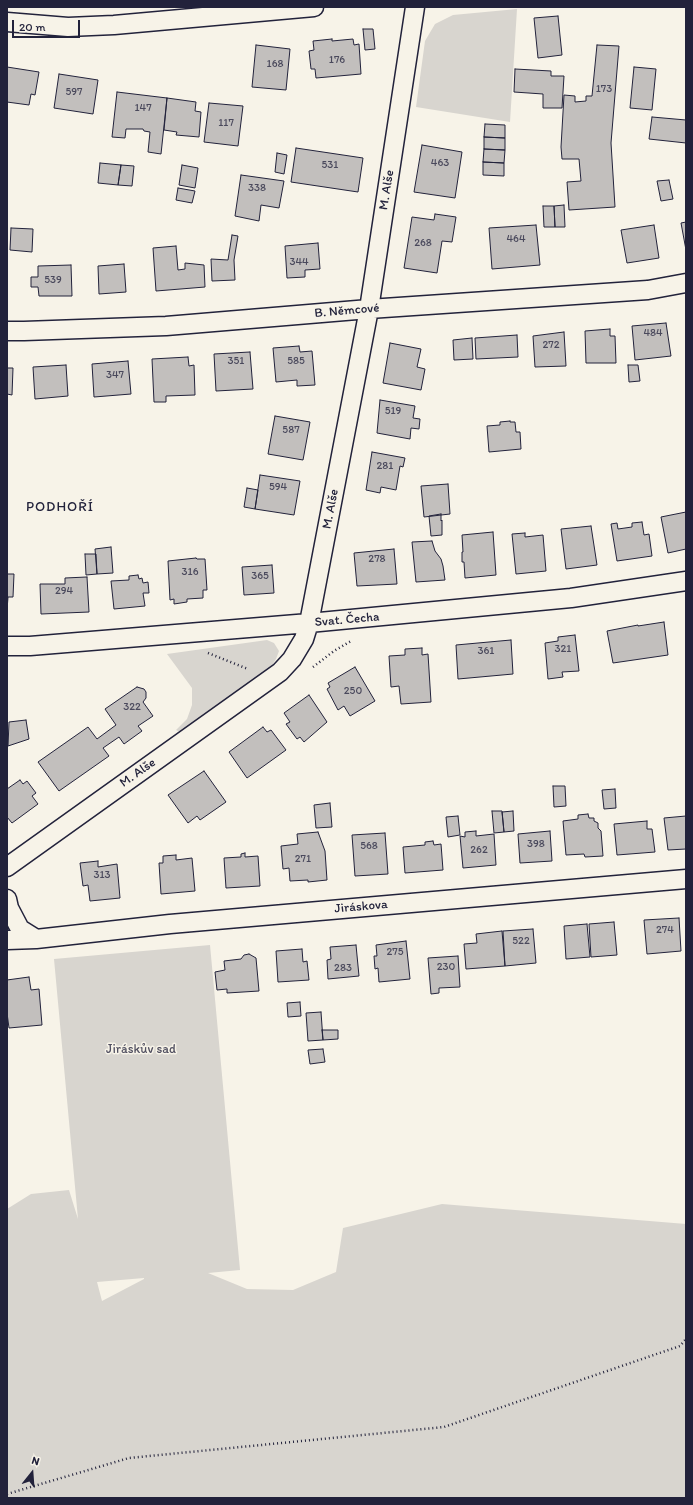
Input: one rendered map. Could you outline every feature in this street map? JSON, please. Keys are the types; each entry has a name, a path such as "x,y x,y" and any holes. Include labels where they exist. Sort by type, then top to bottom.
{"street":[{"path":"7,22 68,27 114,25 314,7"},
{"name":"M. Alše","path":"7,867 280,672 299,648 304,639 309,623 369,309 415,7"},
{"name":"B. Němcové","path":"7,331 166,326 369,309 648,290 686,283"},
{"name":"Svat. Čecha","path":"7,646 30,646 309,623 571,598 686,580"},
{"name":"Jiráskova","path":"7,940 36,939 170,924 686,879"},
{"path":"7,899 9,908 20,929 36,939"}],"path":[{"path":"311,668 334,651 352,641"},
{"path":"207,653 249,670"},
{"path":"7,1494 129,1458 444,1427 680,1346 686,1339"}],"green space":[{"path":"517,9 510,122 416,107 425,41 435,24 453,15"},
{"path":"267,640 274,643 279,651 271,667 182,733 176,730 187,719 192,705 192,688 167,654"},
{"name":"Jiráskův sad","path":"210,945 240,1270 208,1273 247,1289 293,1290 336,1272 343,1228 442,1204 686,1224 686,1498 7,1498 7,1209 31,1194 69,1190 78,1219 54,959","holes":["144,1279 102,1301 97,1282"]}],"building":[{"path":"558,16 562,55 538,58 534,18"},
{"path":"363,29 373,29 375,49 365,50"},
{"path":"332,39 332,41 353,39 354,45 359,44 361,74 316,78 315,69 311,69 309,51 314,50 313,41"},
{"path":"256,45 290,49 286,90 252,87"},
{"path":"597,45 619,46 611,143 615,207 569,210 567,182 581,181 579,159 562,159 561,147 564,95 575,96 575,102 586,101 586,96 592,96"},
{"path":"7,67 39,72 35,95 31,94 29,105 7,102"},
{"path":"634,67 656,69 652,110 630,108"},
{"path":"515,69 551,71 551,76 564,76 562,108 543,108 543,94 514,92"},
{"path":"59,74 98,80 93,114 54,108"},
{"path":"117,92 167,98 161,154 148,152 150,132 144,131 143,129 126,129 125,138 112,137"},
{"path":"167,98 196,102 195,111 201,112 199,137 176,135 177,132 164,130"},
{"path":"209,103 243,106 238,146 204,142"},
{"path":"652,117 686,120 686,143 649,139"},
{"path":"485,124 505,125 505,138 484,137"},
{"path":"484,137 505,138 505,150 484,149"},
{"path":"422,145 462,152 455,198 414,192"},
{"path":"296,148 363,158 358,192 291,182"},
{"path":"484,149 505,150 504,163 483,162"},
{"path":"277,153 287,155 284,174 275,172"},
{"path":"483,162 504,163 504,176 483,175"},
{"path":"100,163 121,165 118,185 98,183"},
{"path":"121,165 134,166 132,186 118,185"},
{"path":"182,165 198,168 195,188 179,185"},
{"path":"241,175 284,181 279,208 261,205 259,221 235,216"},
{"path":"669,180 673,199 661,201 657,181"},
{"path":"178,188 195,191 192,203 176,200"},
{"path":"564,205 565,227 555,227 554,206"},
{"path":"543,206 554,206 555,227 544,227"},
{"path":"435,214 456,217 452,242 442,241 437,273 404,268 412,217 434,220"},
{"path":"686,222 686,250 681,223"},
{"path":"536,225 540,265 492,269 489,228"},
{"path":"654,225 659,258 627,263 621,230"},
{"path":"11,228 33,229 32,252 10,250"},
{"path":"232,235 238,236 234,260 235,280 212,281 211,259 228,260"},
{"path":"318,243 320,269 305,270 305,277 287,278 285,246"},
{"path":"176,246 178,270 185,269 185,263 204,265 205,287 156,291 153,248"},
{"path":"124,264 126,292 99,294 98,266"},
{"path":"71,265 72,296 39,296 38,287 31,287 31,277 38,277 38,266"},
{"path":"666,323 671,356 635,360 632,326"},
{"path":"610,329 610,336 615,336 616,363 586,363 585,331"},
{"path":"564,332 566,366 535,367 533,336"},
{"path":"517,335 518,357 476,359 475,338"},
{"path":"472,338 473,359 454,360 453,340"},
{"path":"390,343 421,349 417,367 425,369 421,390 383,383"},
{"path":"299,346 300,352 312,351 315,385 297,386 297,380 276,382 273,348"},
{"path":"250,352 253,389 216,391 214,354"},
{"path":"188,357 189,366 194,365 195,395 166,396 166,402 154,402 152,359"},
{"path":"128,361 131,394 94,397 92,364"},
{"path":"66,365 68,396 35,399 33,367"},
{"path":"628,365 638,365 640,381 629,382"},
{"path":"7,368 13,368 12,395 7,394"},
{"path":"380,400 415,406 413,418 420,419 419,429 411,428 410,439 377,433"},
{"path":"275,416 310,422 303,460 268,454"},
{"path":"500,422 515,422 516,432 520,432 521,449 489,452 487,426 500,425"},
{"path":"372,452 405,458 403,467 400,466 396,490 381,487 380,493 366,490"},
{"path":"260,475 300,481 294,515 255,509"},
{"path":"448,484 450,514 424,517 421,486"},
{"path":"247,488 258,490 255,509 244,507"},
{"path":"686,512 686,549 668,553 661,517"},
{"path":"441,514 442,535 431,536 429,516"},
{"path":"642,522 644,535 649,534 652,556 617,561 611,524 617,523 618,529 632,527 632,523"},
{"path":"591,526 597,565 566,569 561,529"},
{"path":"493,532 496,575 465,578 464,562 462,562 462,535"},
{"path":"525,533 525,537 543,535 546,571 516,574 512,534"},
{"path":"432,541 435,551 441,559 445,580 416,582 412,542"},
{"path":"111,547 113,573 97,574 95,549"},
{"path":"394,549 397,584 357,586 354,553"},
{"path":"85,554 96,554 97,574 86,575"},
{"path":"196,558 205,559 207,590 203,590 203,598 187,599 187,602 174,604 174,599 170,600 168,561"},
{"path":"272,565 274,593 244,595 242,567"},
{"path":"7,574 14,574 13,597 8,597 7,610"},
{"path":"138,575 139,579 142,578 143,583 148,582 149,593 143,593 145,606 114,609 111,581 129,580 129,576"},
{"path":"87,577 89,612 41,614 40,584 65,584 65,578"},
{"path":"664,622 668,655 613,663 607,631"},
{"path":"575,635 579,671 562,672 563,677 548,679 545,643 558,641 558,637"},
{"path":"511,640 513,674 458,679 456,645"},
{"path":"422,648 422,655 428,654 431,702 401,704 399,686 391,687 389,656 405,655 405,649"},
{"path":"355,667 375,701 350,716 344,706 338,710 327,689 330,687 328,683"},
{"path":"137,687 144,689 146,692 146,698 143,702 153,716 138,726 142,731 124,744 119,737 103,748 109,756 59,791 38,762 88,727 97,739 116,725 105,709"},
{"path":"309,695 327,722 304,742 300,737 297,739 286,724 290,722 284,713"},
{"path":"26,720 29,739 8,746 9,722"},
{"path":"263,727 267,732 271,730 286,750 247,778 229,752"},
{"path":"204,771 226,802 200,820 197,816 188,823 168,795"},
{"path":"20,780 23,784 27,781 36,793 32,796 38,804 12,823 7,817 7,789"},
{"path":"553,786 565,786 566,806 554,807"},
{"path":"615,789 616,808 604,809 602,790"},
{"path":"330,803 332,827 316,828 314,805"},
{"path":"492,811 502,811 504,832 494,833"},
{"path":"513,811 514,831 504,832 502,812"},
{"path":"588,814 589,818 594,818 594,821 598,823 598,828 601,831 603,856 585,857 584,854 566,855 563,821 578,819 578,815"},
{"path":"458,816 460,835 448,837 446,817"},
{"path":"686,816 686,849 668,850 664,818"},
{"path":"647,821 647,829 652,829 655,852 617,855 614,824"},
{"path":"476,831 476,836 494,834 496,865 463,868 460,836 465,837 465,832"},
{"path":"550,831 552,861 520,863 518,834"},
{"path":"318,832 325,851 327,880 308,882 308,880 290,881 289,868 283,869 281,846 298,844 297,834"},
{"path":"385,833 388,874 355,876 352,835"},
{"path":"433,841 434,845 441,844 443,870 405,873 403,847 425,845 425,842"},
{"path":"245,853 245,857 258,856 260,886 226,888 224,858 241,857 241,854"},
{"path":"176,855 176,860 192,858 195,891 161,894 159,863 163,863 163,856"},
{"path":"98,861 98,867 117,864 120,898 90,901 88,885 83,886 80,863"},
{"path":"679,918 681,951 647,954 644,920"},
{"path":"614,922 617,955 591,957 589,924"},
{"path":"587,924 590,957 566,959 564,926"},
{"path":"533,929 536,963 505,966 503,931"},
{"path":"502,931 505,966 466,969 464,944 477,943 476,934"},
{"path":"406,941 410,979 379,982 378,968 375,969 374,956 377,956 376,945"},
{"path":"356,945 359,976 328,979 327,960 331,959 330,947"},
{"path":"302,949 303,962 307,961 309,980 278,982 276,951"},
{"path":"249,954 256,958 259,991 227,993 227,989 217,990 215,972 225,970 224,961 241,959 244,955"},
{"path":"458,956 460,987 439,988 439,993 431,994 428,958"},
{"path":"29,977 31,990 39,989 42,1025 9,1028 7,1013 7,980"},
{"path":"300,1002 301,1016 288,1017 287,1003"},
{"path":"321,1012 323,1040 308,1041 306,1013"},
{"path":"322,1030 338,1030 338,1039 323,1040"},
{"path":"323,1049 325,1062 310,1064 308,1050"}],"district":[{"name":"PODHOŘÍ","path":"60,507"}]}
